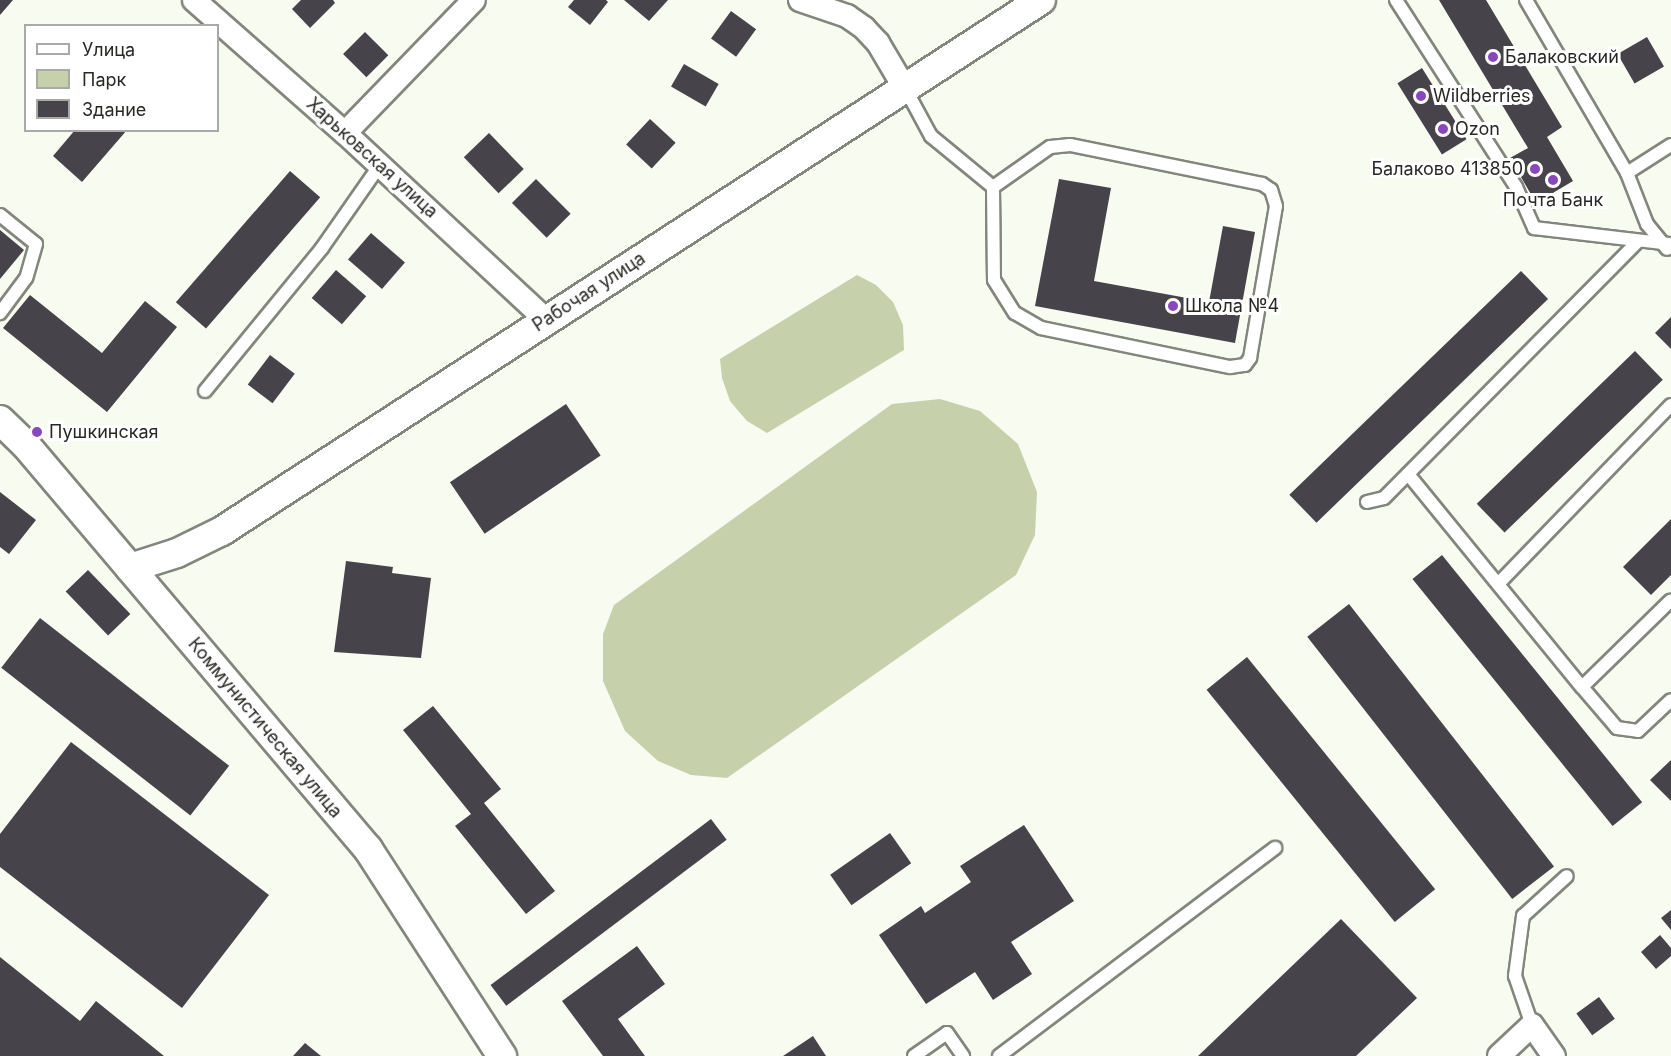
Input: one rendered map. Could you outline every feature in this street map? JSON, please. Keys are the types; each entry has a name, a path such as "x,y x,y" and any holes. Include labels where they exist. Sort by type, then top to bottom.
{"street":[{"name":"Харьковская улица","path":"194,0 345,133 546,320"},
{"path":"345,133 474,0"},
{"path":"800,0 854,8 904,87"},
{"name":"Рабочая улица","path":"130,568 177,553 222,531 1041,0"},
{"name":"Коммунистическая улица","path":"0,420 25,444 368,849 502,1056"},
{"path":"1499,1056 1532,1024 1554,1056"}],"lane":[{"path":"1396,0 1516,187 1534,228 1669,248"},
{"path":"1526,0 1627,173 1647,224 1669,248"},
{"path":"904,87 931,136 993,187 994,280 1015,313 1041,328 1230,367 1245,365 1250,358 1276,206 1271,190 1262,184 1070,145 1050,147 993,187"},
{"path":"1627,173 1671,145"},
{"path":"206,391 322,248 380,165"},
{"path":"0,215 36,244 26,278 0,313"},
{"path":"1367,502 1384,498 1636,242"},
{"path":"1498,584 1671,405"},
{"path":"1408,474 1617,728 1638,731 1671,700"},
{"path":"1582,687 1671,600"},
{"path":"999,1056 1275,848"},
{"path":"1532,1024 1515,976 1523,916 1567,876"},
{"path":"914,1056 947,1033 963,1056"}],"green space":[{"path":"857,275 876,285 893,302 903,325 904,350 767,433 747,421 730,401 722,378 720,359"},
{"path":"940,399 980,411 1018,444 1037,492 1035,535 1016,575 727,778 691,775 658,761 625,731 603,681 603,634 614,605 892,404"}],"building":[{"path":"0,0 13,0 0,15"},
{"path":"301,0 333,0 335,3 310,28 292,9"},
{"path":"574,0 606,0 608,2 590,25 568,7"},
{"path":"624,0 668,0 649,21"},
{"path":"1439,0 1486,0 1562,127 1547,137 1573,181 1536,203 1510,158 1528,148"},
{"path":"731,11 756,29 736,57 711,39"},
{"path":"365,32 388,55 366,77 343,54"},
{"path":"1647,37 1664,66 1635,83 1618,54"},
{"path":"684,64 719,84 706,107 671,87"},
{"path":"1422,68 1467,139 1442,155 1397,83"},
{"path":"650,119 676,143 652,168 626,145"},
{"path":"73,132 125,132 82,182 53,156"},
{"path":"489,133 524,169 499,193 464,157"},
{"path":"290,171 320,197 206,329 176,302"},
{"path":"536,179 571,214 547,238 512,203"},
{"path":"1059,179 1111,188 1094,281 1209,302 1223,226 1255,232 1235,343 1035,306"},
{"path":"0,230 24,250 0,279"},
{"path":"371,233 405,263 382,289 348,259"},
{"path":"336,270 366,296 342,324 312,298"},
{"path":"1521,271 1548,299 1316,523 1289,495"},
{"path":"30,295 102,353 145,301 177,327 107,412 3,328"},
{"path":"1671,317 1671,349 1655,333"},
{"path":"1635,351 1663,380 1505,533 1477,504"},
{"path":"270,355 295,374 272,403 248,385"},
{"path":"566,404 601,455 485,534 450,482"},
{"path":"0,492 36,520 9,554 0,547"},
{"path":"1671,519 1671,575 1651,595 1623,567"},
{"path":"1442,555 1642,802 1613,826 1412,579"},
{"path":"346,561 393,567 392,573 431,578 421,658 334,652"},
{"path":"88,570 130,614 108,635 66,592"},
{"path":"1349,604 1554,866 1512,899 1307,637"},
{"path":"40,618 229,766 190,815 1,668"},
{"path":"1247,657 1435,889 1395,922 1207,690"},
{"path":"433,706 501,789 484,803 555,891 526,914 455,826 471,814 403,730"},
{"path":"71,742 269,895 182,1008 0,867 0,834"},
{"path":"1671,760 1671,801 1650,780"},
{"path":"711,819 727,840 506,1006 491,985"},
{"path":"1024,825 1074,901 1011,942 1032,974 993,1000 975,972 926,1004 879,935 921,906 925,913 971,882 960,866"},
{"path":"890,833 911,863 851,905 830,875"},
{"path":"1671,910 1671,930 1661,918"},
{"path":"1341,919 1417,998 1356,1056 1198,1056"},
{"path":"1660,935 1671,948 1671,956 1656,969 1641,952"},
{"path":"637,946 665,984 618,1019 645,1056 603,1056 562,1001"},
{"path":"0,957 80,1021 96,1001 164,1056 0,1056"},
{"path":"1599,997 1615,1019 1592,1035 1576,1013"},
{"path":"813,1036 826,1056 783,1056"},
{"path":"305,1043 321,1056 293,1056"}],"place":[{"name":"Балаковский","path":"1493,57"},
{"name":"Wildberries","path":"1421,96"},
{"name":"Ozon","path":"1443,129"},
{"name":"Балаково 413850","path":"1535,169"},
{"name":"Почта Банк","path":"1553,180"},
{"name":"Школа №4","path":"1173,306"},
{"name":"Пушкинская","path":"37,432"}]}
